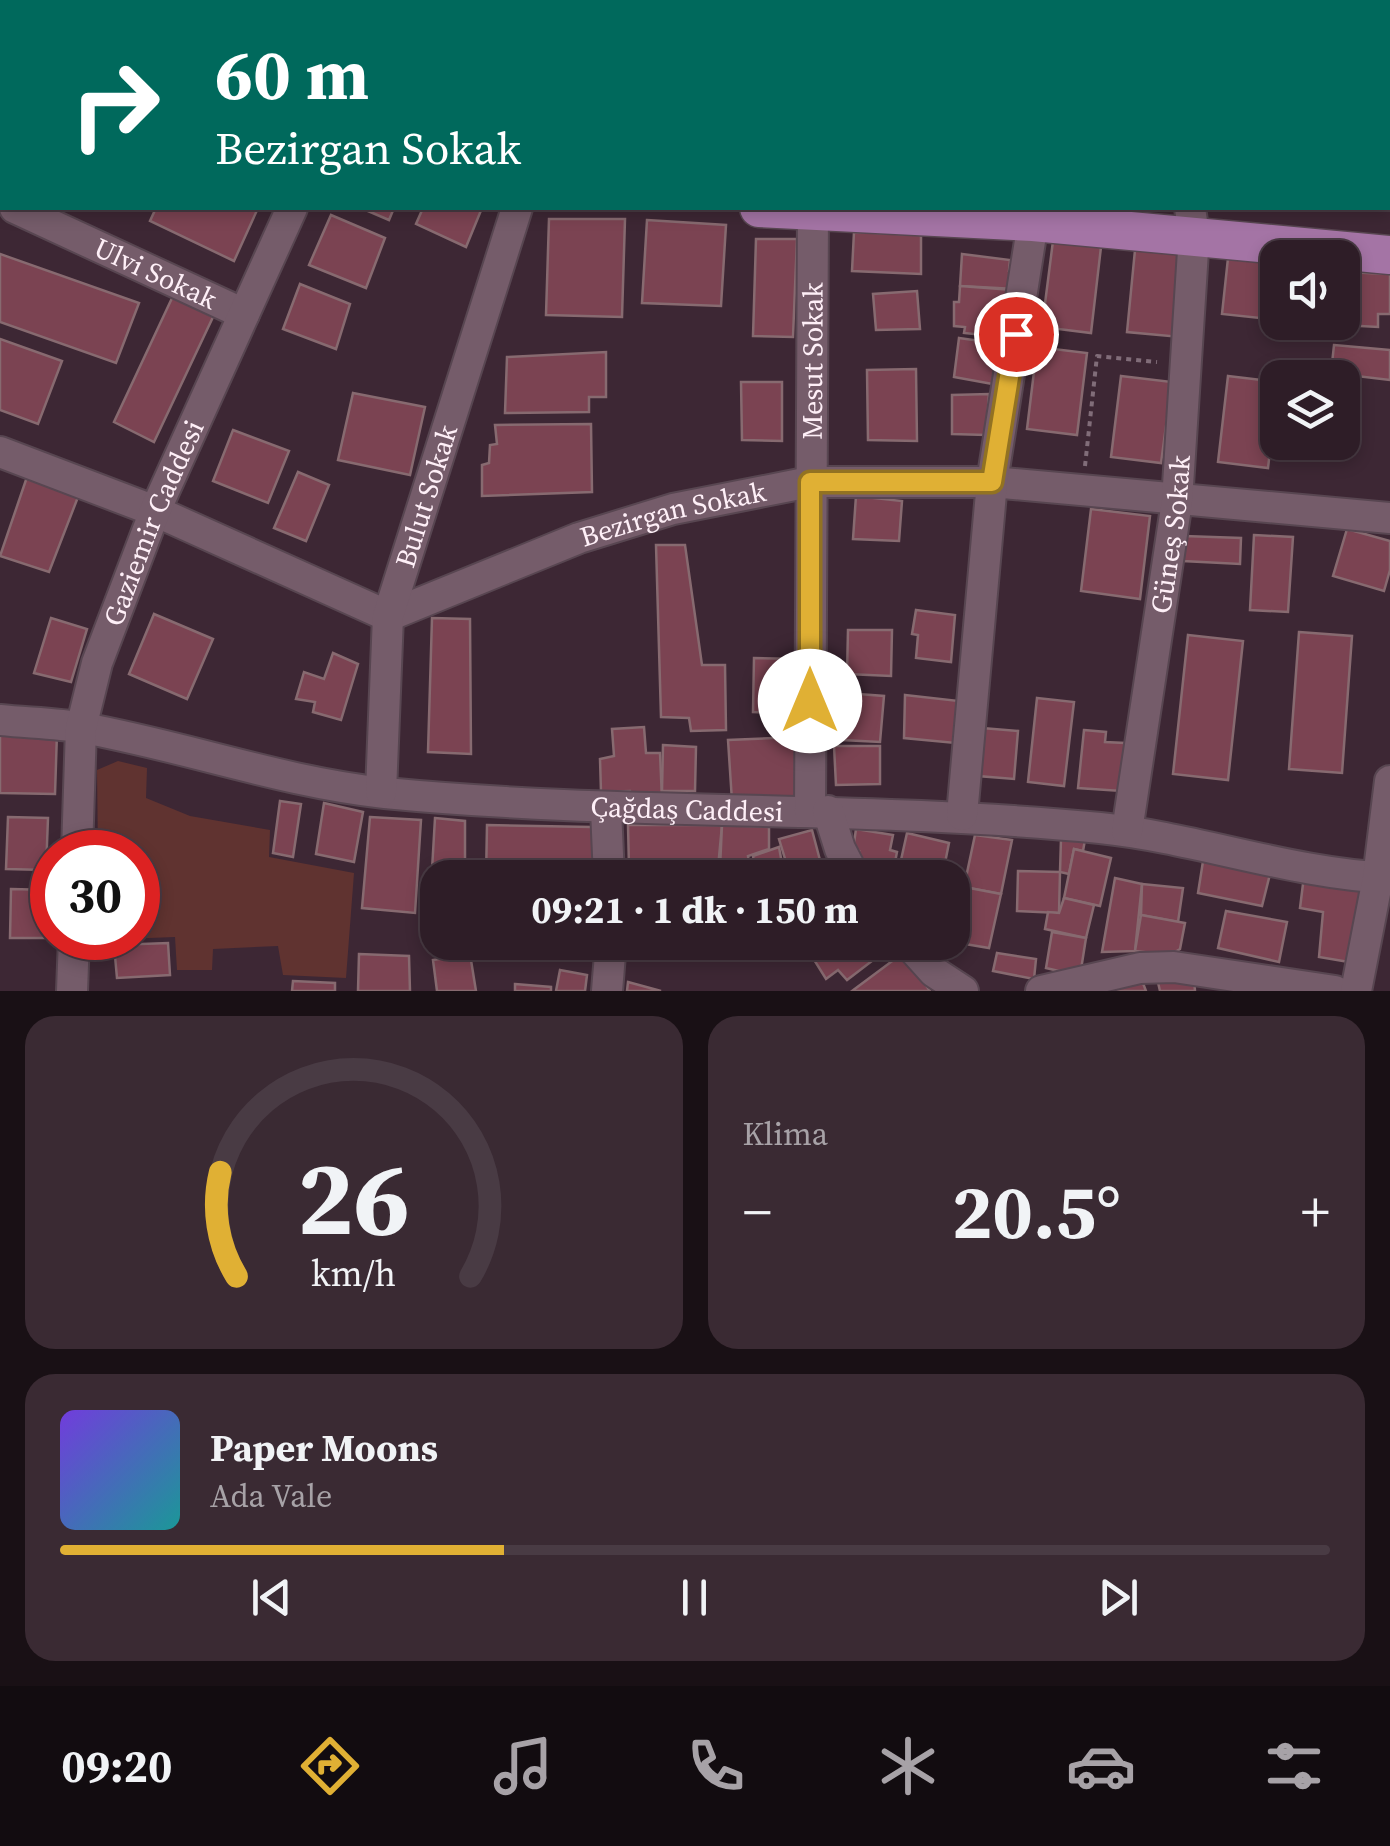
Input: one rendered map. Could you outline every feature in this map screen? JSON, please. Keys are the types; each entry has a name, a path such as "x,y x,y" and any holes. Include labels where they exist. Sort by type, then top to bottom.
{"main road":[{"path":"813,210 940,212 1033,222 1192,221 1390,255"}],"street":[{"name":"Ulvi Sokak","path":"19,210 244,314"},
{"name":"Gaziemir Caddesi","path":"78,830 82,728 96,664 156,511 291,210"},
{"name":"Bulut Sokak","path":"382,792 388,616 515,210"},
{"name":"Mesut Sokak","path":"813,210 810,482 819,811"},
{"name":"Güneş Sokak","path":"1127,831 1176,500 1187,366 1192,221"},
{"path":"962,814 992,482 1033,222"},
{"path":"0,452 156,511 388,616"},
{"name":"Bezirgan Sokak","path":"388,616 579,538 673,509 810,482 992,482 1390,518"},
{"name":"Çağdaş Caddesi","path":"0,720 82,728 276,775 382,792 606,809 962,814 1127,831 1384,878"},
{"path":"1356,991 1384,878 1390,781"},
{"path":"606,809 608,860"},
{"path":"819,811 845,860"},
{"path":"72,991 73,960"},
{"path":"607,991 610,960"},
{"path":"923,960 963,991"},
{"path":"1041,991 1140,968 1204,980 1335,991"}],"path":[{"path":"1082,490 1097,356 1187,366"}],"shaded area":[{"path":"118,761 147,768 146,798 190,816 270,830 269,857 354,873 346,978 283,975 278,946 213,949 212,970 177,970 175,937 160,938 160,830 98,830 97,770"}],"building":[{"path":"155,210 257,210 234,261 150,221"},
{"path":"366,210 393,210 389,220"},
{"path":"422,210 481,210 466,247 416,224"},
{"path":"331,215 385,238 366,288 309,265"},
{"path":"549,219 625,219 622,317 546,315"},
{"path":"647,220 726,225 721,306 642,303"},
{"path":"854,232 921,235 921,274 852,271"},
{"path":"756,239 797,239 793,337 753,336"},
{"path":"1053,241 1101,247 1091,333 1042,327"},
{"path":"1135,250 1188,255 1180,337 1127,332"},
{"path":"0,254 139,303 116,363 0,322"},
{"path":"962,254 1010,260 1009,271 1017,272 1016,289 960,286"},
{"path":"1228,258 1260,261 1260,318 1222,314"},
{"path":"1360,273 1390,274 1390,314 1378,314 1378,327 1360,326"},
{"path":"300,284 350,304 336,349 283,329"},
{"path":"960,286 1013,290 1011,311 1003,311 1002,328 984,327 984,335 964,333 965,327 954,326 954,302 959,302"},
{"path":"917,291 920,329 876,330 873,294"},
{"path":"173,296 213,317 154,442 114,422"},
{"path":"959,338 1002,344 998,385 954,377"},
{"path":"0,339 62,361 38,424 0,410"},
{"path":"1334,345 1390,350 1390,380 1360,376 1360,360 1332,360"},
{"path":"1037,347 1087,353 1077,435 1027,429"},
{"path":"606,352 606,397 589,397 589,412 505,413 507,357"},
{"path":"916,369 917,441 868,440 867,370"},
{"path":"1121,376 1172,382 1161,463 1111,457"},
{"path":"1228,376 1260,380 1260,460 1269,460 1268,468 1218,462"},
{"path":"741,382 782,382 782,441 742,440"},
{"path":"353,393 425,407 410,475 338,460"},
{"path":"989,394 986,435 952,434 952,395"},
{"path":"591,424 592,492 482,496 482,465 489,463 490,445 497,444 495,425"},
{"path":"233,430 289,451 268,503 213,481"},
{"path":"298,472 329,485 306,541 274,528"},
{"path":"27,477 78,497 49,572 0,556"},
{"path":"856,496 902,501 899,541 853,539"},
{"path":"1091,509 1150,516 1140,599 1081,591"},
{"path":"1347,529 1390,541 1390,570 1384,591 1333,576"},
{"path":"1254,535 1293,537 1288,612 1250,610"},
{"path":"1184,536 1241,538 1240,564 1183,561"},
{"path":"656,545 685,545 702,665 725,665 726,730 691,731 689,718 661,717"},
{"path":"916,610 955,615 951,662 916,658 918,635 912,634"},
{"path":"154,614 213,639 187,699 129,674"},
{"path":"51,618 87,629 71,682 34,673"},
{"path":"432,618 470,619 471,754 428,752"},
{"path":"848,630 892,630 891,676 847,674"},
{"path":"1299,632 1352,636 1342,773 1289,769"},
{"path":"1188,635 1243,641 1228,780 1173,774"},
{"path":"333,653 358,664 341,720 313,712 315,702 296,699 304,672 324,679"},
{"path":"754,658 801,659 802,702 780,701 780,713 753,712"},
{"path":"845,693 884,696 880,742 842,740"},
{"path":"905,695 959,701 955,743 904,738"},
{"path":"1037,698 1074,702 1064,786 1028,782"},
{"path":"644,727 646,753 660,753 662,799 633,800 630,791 601,792 600,759 614,756 612,729"},
{"path":"982,728 1018,731 1014,779 978,776"},
{"path":"1084,730 1106,732 1105,742 1125,743 1121,791 1078,788"},
{"path":"0,732 57,733 55,794 0,793"},
{"path":"796,737 797,799 732,801 728,740"},
{"path":"663,745 696,747 695,791 662,791"},
{"path":"834,746 880,746 880,784 836,785"},
{"path":"280,801 301,804 293,857 273,853"},
{"path":"324,803 363,812 354,862 316,854"},
{"path":"8,817 48,818 48,830 30,830 30,870 6,869"},
{"path":"370,817 421,820 415,913 362,908"},
{"path":"435,818 465,821 465,860 433,860"},
{"path":"487,825 592,827 593,860 486,860"},
{"path":"628,825 722,825 719,860 629,860"},
{"path":"722,825 769,827 769,849 748,856 749,860 720,860"},
{"path":"856,829 893,835 890,850 897,852 895,860 857,860 859,851 853,850"},
{"path":"812,830 820,860 785,860 779,839"},
{"path":"907,833 949,843 946,860 901,860"},
{"path":"975,835 1012,840 1001,894 970,888"},
{"path":"1061,839 1085,840 1083,851 1074,849 1069,874 1060,872"},
{"path":"779,847 781,860 754,860 753,856"},
{"path":"1074,849 1111,858 1100,906 1064,898"},
{"path":"1204,855 1271,870 1262,906 1198,893"},
{"path":"1018,871 1060,872 1059,913 1017,911"},
{"path":"1304,876 1361,883 1349,962 1319,957 1323,912 1300,908"},
{"path":"1115,878 1142,884 1135,951 1102,952"},
{"path":"1142,884 1183,888 1178,922 1141,915"},
{"path":"970,888 1001,894 989,948 970,945"},
{"path":"11,889 30,889 30,938 10,938"},
{"path":"1064,898 1094,905 1086,938 1045,929 1048,912 1059,913"},
{"path":"1226,911 1287,922 1279,962 1218,948"},
{"path":"1141,915 1185,923 1180,949 1170,955 1135,951"},
{"path":"1052,932 1086,938 1080,976 1046,968"},
{"path":"160,943 168,943 170,975 117,978 115,960 160,960"},
{"path":"997,953 1036,959 1034,979 993,971"},
{"path":"359,954 409,956 410,991 358,991"},
{"path":"433,960 471,960 476,991 437,991"},
{"path":"814,960 873,960 847,980 838,970 826,979"},
{"path":"894,960 908,960 930,991 852,991"},
{"path":"560,970 587,975 585,991 556,991"},
{"path":"1156,974 1194,977 1195,991 1160,991"},
{"path":"1141,978 1146,991 1107,991"},
{"path":"293,981 335,983 335,991 292,991"},
{"path":"628,982 661,991 627,991"},
{"path":"515,984 551,987 551,991 515,991"}],"route":[{"path":"810,701 810,482 922,478 992,482 1016,334"}]}
